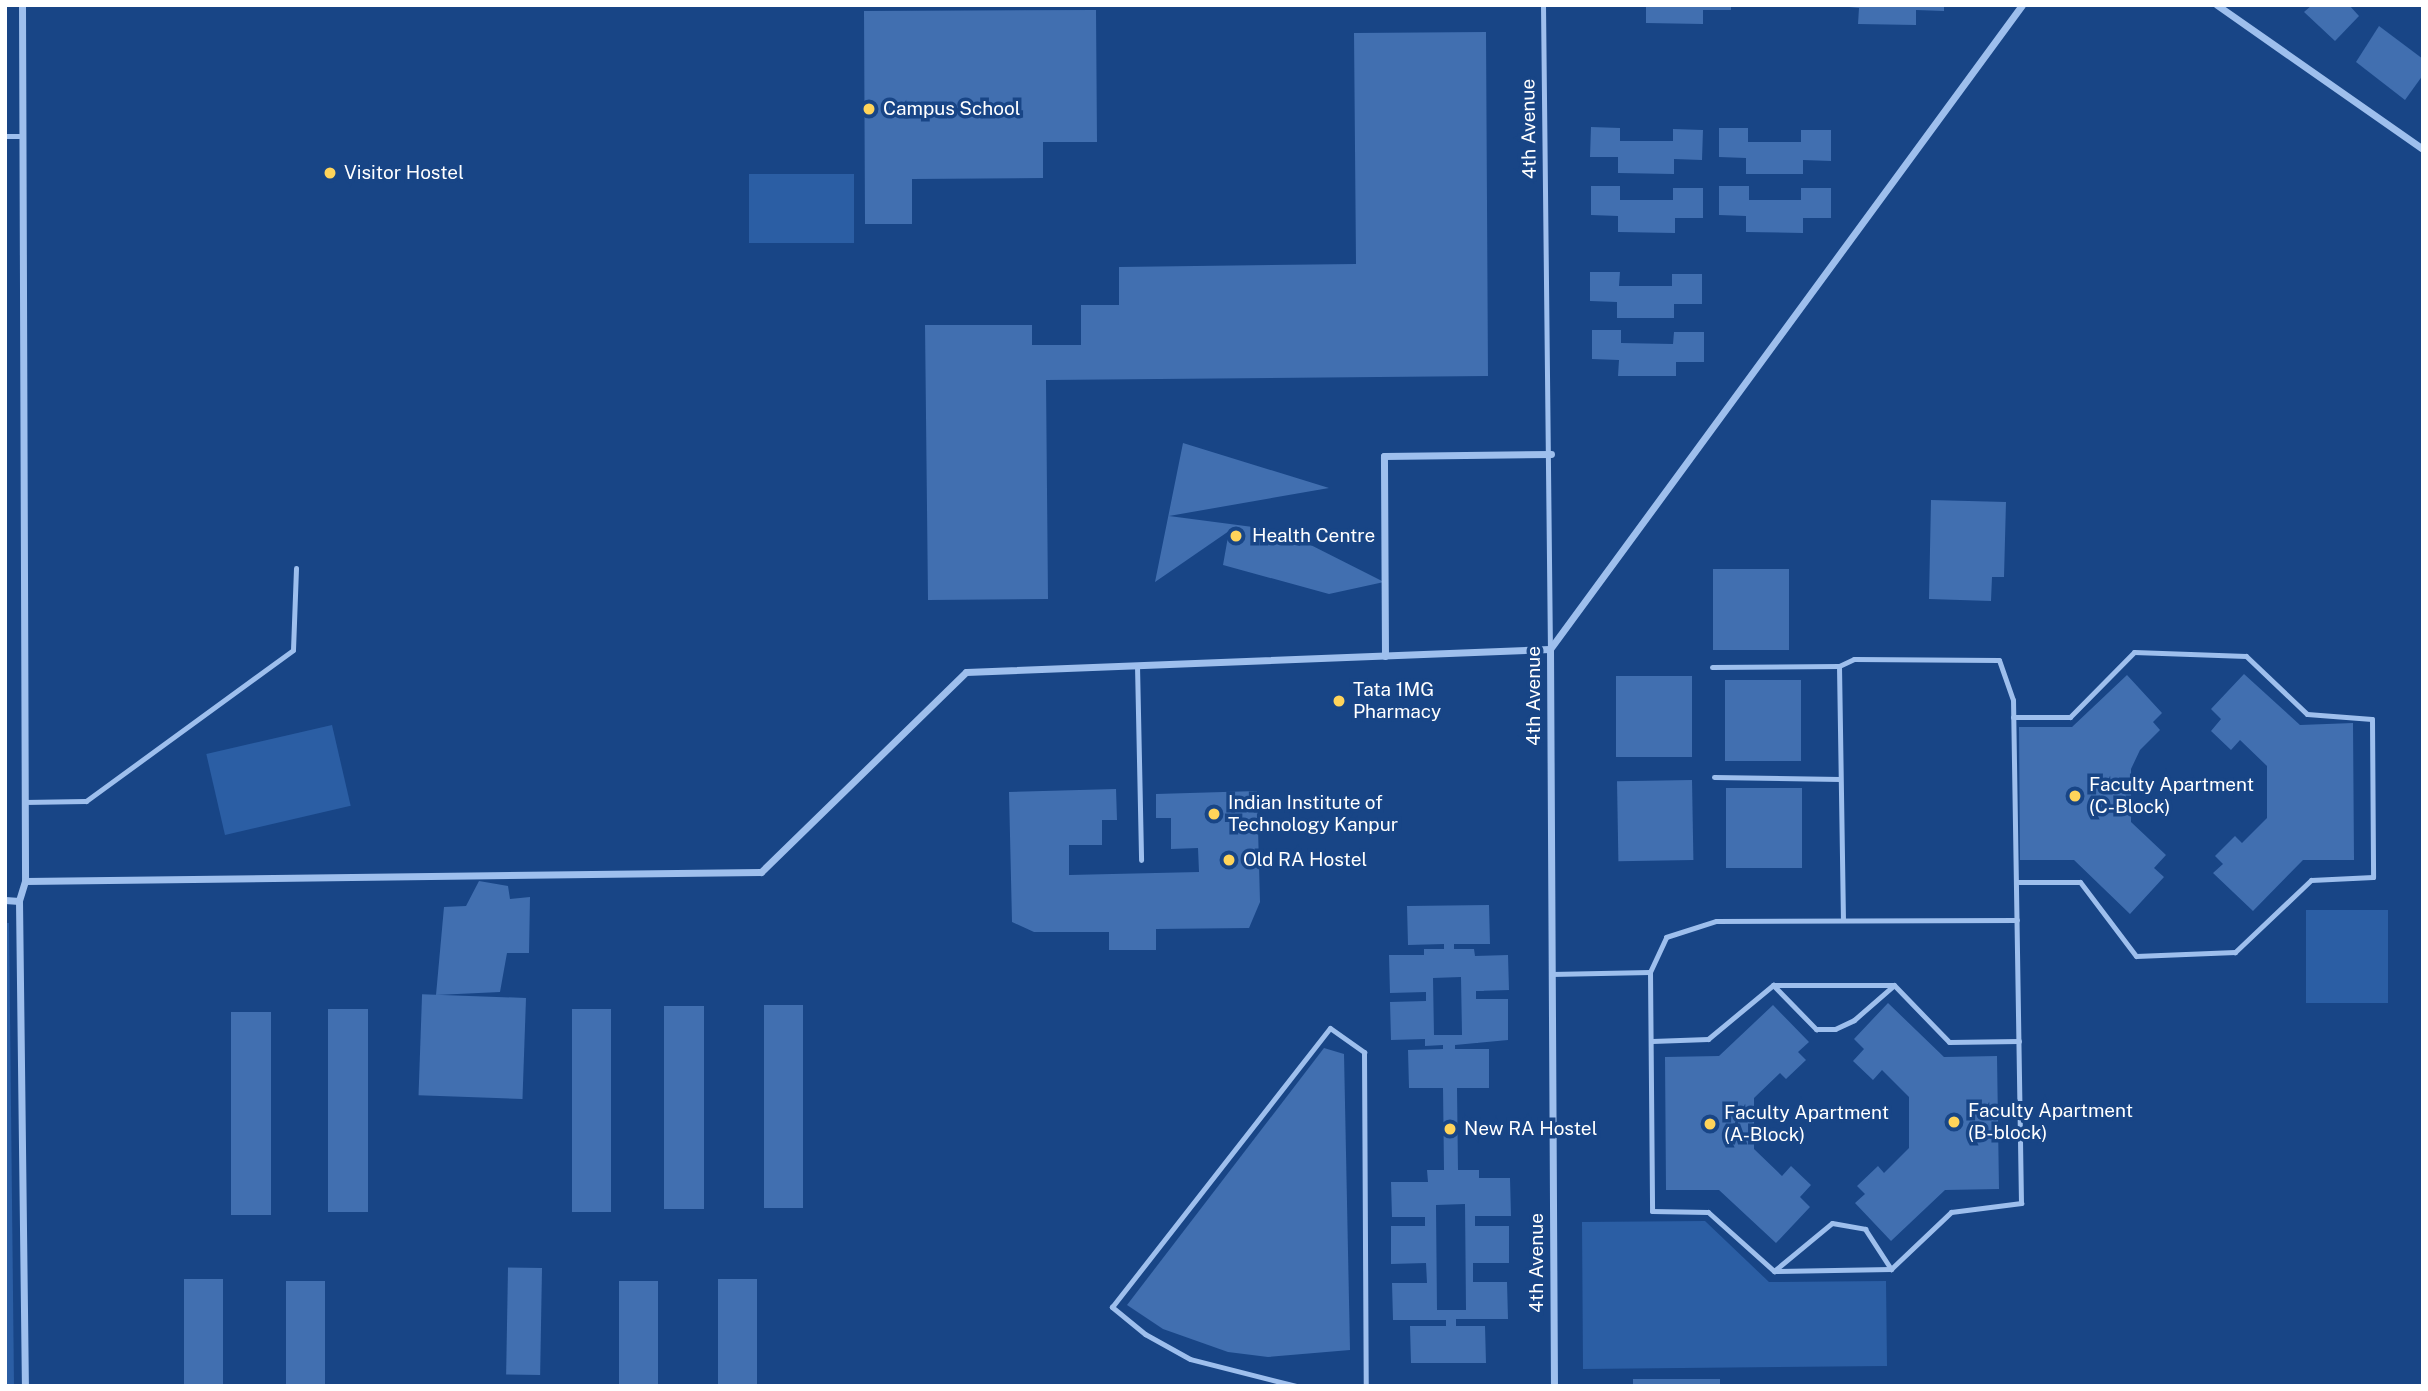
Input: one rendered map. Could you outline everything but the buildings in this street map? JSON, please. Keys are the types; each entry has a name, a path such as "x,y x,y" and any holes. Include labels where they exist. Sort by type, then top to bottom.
{"street":[{"path":"22,5 19,136 25,881 19,901 25,1386"},
{"path":"25,881 761,872 966,672 1550,649 2022,5"},
{"path":"2217,5 2423,149"},
{"path":"1385,656 1384,456 1551,453"},
{"name":"4th Avenue","path":"1550,649 1554,1386"},
{"path":"5,901 19,901"}],"lane":[{"name":"4th Avenue","path":"1543,5 1551,453 1550,649"},
{"path":"5,136 19,136"},
{"path":"24,802 86,801 293,650 296,568"},
{"path":"2013,717 2070,717 2134,652 2246,656 2307,714 2372,719 2373,877 2311,880 2235,952 2136,956 2080,882 2018,882"},
{"path":"1712,667 1839,666 1854,659 1999,660 2010,685 2013,717 2018,882 2021,1203 1951,1212 1891,1269 1774,1271 1709,1212 1652,1211 1650,972 1666,937 1716,920 2017,920"},
{"path":"1137,665 1141,860"},
{"path":"1839,666 1843,920"},
{"path":"1714,777 1840,779"},
{"path":"1551,974 1650,972"},
{"path":"1652,1041 1709,1039 1773,985 1894,985 1949,1042 2019,1041"},
{"path":"1773,985 1815,1029 1835,1030 1854,1020 1894,985"},
{"path":"1296,1386 1190,1359 1145,1334 1112,1307 1330,1028 1364,1052 1366,1386"},
{"path":"1774,1271 1832,1223 1865,1229 1891,1269"}],"shaded area":[{"path":"749,174 854,174 854,243 749,243"},
{"path":"332,725 351,806 225,835 206,754"},
{"path":"2306,910 2388,910 2388,1003 2306,1003"},
{"path":"5,923 9,923 14,1386 5,1386"},
{"path":"1705,1221 1769,1282 1886,1281 1887,1366 1583,1369 1582,1222"}],"place":[{"name":"Campus School","path":"869,109"},
{"name":"Visitor Hostel","path":"330,173"},
{"name":"Health Centre","path":"1236,536"},
{"name":"Tata 1MG Pharmacy","path":"1339,701"},
{"name":"Faculty Apartment (C-Block)","path":"2075,796"},
{"name":"Indian Institute of Technology Kanpur","path":"1214,814"},
{"name":"Old RA Hostel","path":"1229,860"},
{"name":"Faculty Apartment (B-block)","path":"1954,1122"},
{"name":"Faculty Apartment (A-Block)","path":"1710,1124"},
{"name":"New RA Hostel","path":"1450,1129"}]}
